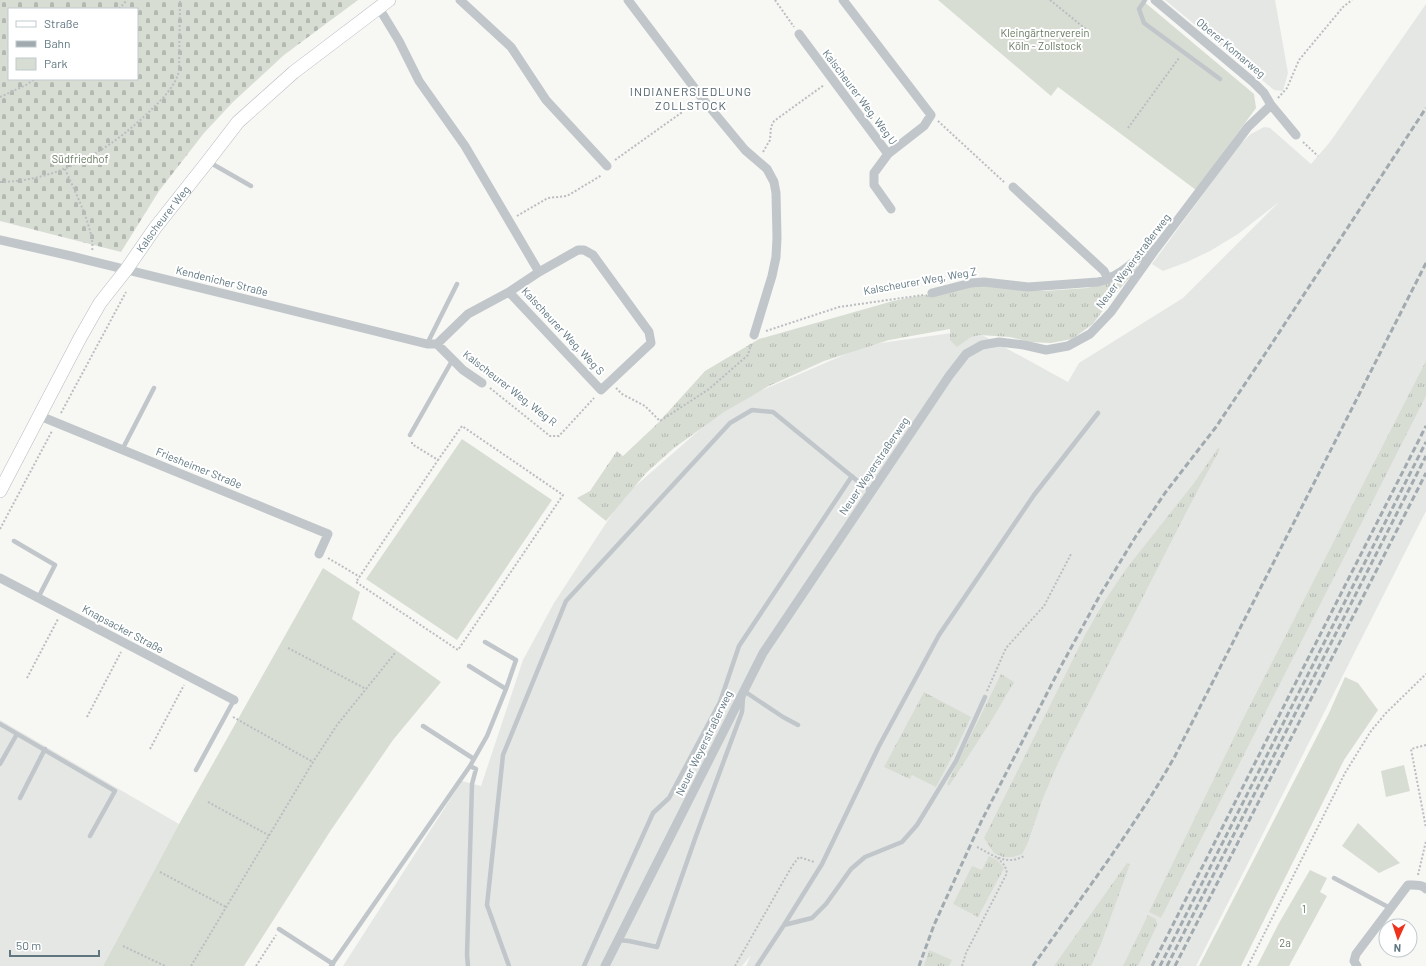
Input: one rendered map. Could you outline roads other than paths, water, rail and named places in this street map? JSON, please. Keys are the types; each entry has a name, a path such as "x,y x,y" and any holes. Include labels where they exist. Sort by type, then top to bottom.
{"street":[{"path":"460,0 512,47 546,100 607,166"},
{"path":"628,0 702,98 745,150 767,168 774,182 776,193 776,257 772,276 754,335"},
{"path":"843,0 931,115 924,126 888,154"},
{"name":"Oberer Komarweg","path":"1155,0 1253,82 1264,93 1271,105 1296,135"},
{"name":"Kalscheurer Weg","path":"0,491 80,338 100,303 126,270 155,228 238,122 294,72 384,4"},
{"name":"Kalscheurer Weg, Weg S","path":"384,4 399,41 419,81 465,146 539,272"},
{"name":"Kalscheurer Weg, Weg U","path":"799,34 888,154 874,173 874,185 891,209"},
{"name":"Neuer Weyerstraßerweg","path":"605,966 763,653 949,376 966,354 982,345 999,342 1046,350 1068,346 1090,334 1111,312 1155,250 1248,127 1271,105"},
{"path":"1013,187 1104,271 1108,279"},
{"name":"Kendenicher Straße","path":"0,240 90,260 426,344 437,344"},
{"name":"Kalscheurer Weg, Weg Z","path":"932,293 971,283 984,282 1028,287 1098,282 1121,273 1149,249 1155,250"},
{"name":"Kalscheurer Weg, Weg S","path":"437,344 468,314 509,292 539,272 578,250 584,250 593,254 649,332 651,342 601,390 509,292"},
{"name":"Kalscheurer Weg, Weg R","path":"437,344 463,370 482,383"},
{"name":"Friesheimer Straße","path":"40,416 328,534 319,554"},
{"name":"Knapsacker Straße","path":"0,578 234,700"},
{"path":"1357,966 1354,961 1356,954 1408,885 1425,887 1426,889"}],"lane":[{"path":"1145,0 1140,9 1144,23 1220,79"},
{"path":"208,161 251,186"},
{"path":"426,344 457,284"},
{"path":"410,435 453,359"},
{"path":"122,450 154,388"},
{"path":"509,966 488,905 504,755 566,601 730,423 752,410 773,412 871,492"},
{"path":"757,966 822,864 879,746 939,635 1034,495 1098,413"},
{"path":"584,966 653,813 669,798 720,702 739,646 852,476"},
{"path":"14,541 55,565 38,598"},
{"path":"279,929 332,965 470,766 487,736 516,660 485,642"},
{"path":"469,666 506,688"},
{"path":"618,940 657,947 742,712 744,691 782,717 798,725"},
{"path":"784,925 812,918 826,904 851,869 865,857 902,842 918,825 956,761 984,697"},
{"path":"196,770 234,700"},
{"path":"0,724 115,791 90,836"},
{"path":"423,726 474,759"},
{"path":"0,764 17,734"},
{"path":"20,798 45,749"},
{"path":"468,966 466,955 472,784 476,769 470,766"},
{"path":"1334,878 1390,908"}],"railway":[{"path":"919,966 934,925 981,822 1060,668 1100,595 1136,536 1165,493 1216,427 1265,354 1426,108"},
{"path":"1033,966 1124,837 1175,756 1426,263"},
{"path":"1152,966 1426,426"},
{"path":"1160,966 1426,442"},
{"path":"1167,966 1426,456"},
{"path":"1175,966 1426,473"}],"district":[{"name":"INDIANERSIEDLUNG ZOLLSTOCK","path":"691,99"}],"park label":[{"name":"Kleingärtnerverein Köln - Zollstock","path":"1045,39"},
{"name":"Südfriedhof","path":"80,159"},
{"name":"1","path":"1304,909"},
{"name":"2a","path":"1285,943"}]}
